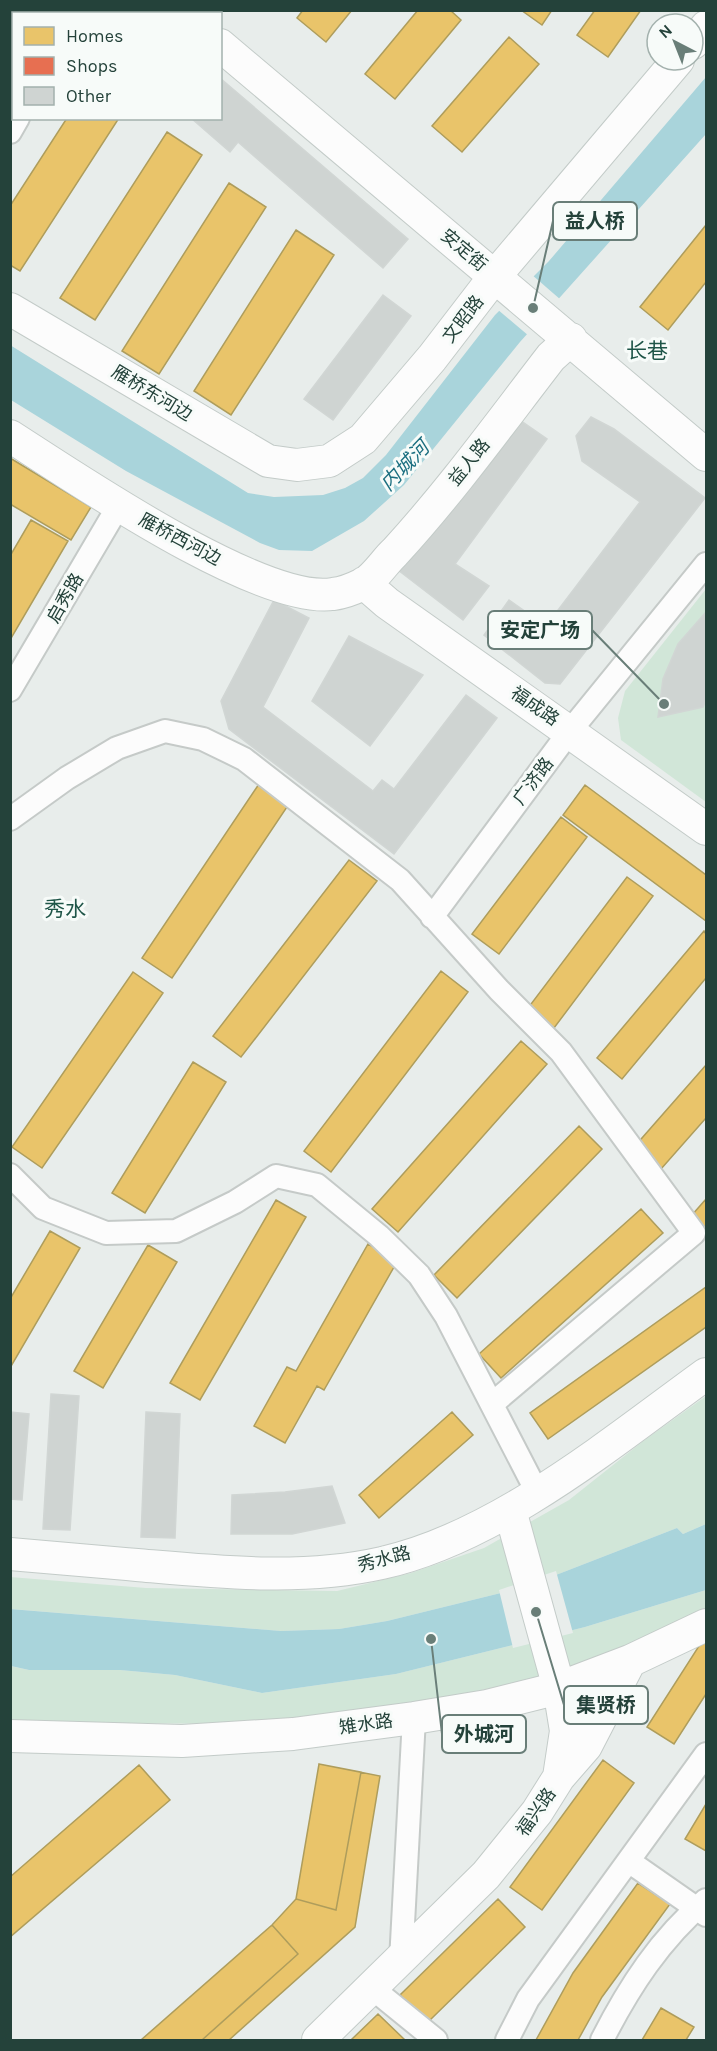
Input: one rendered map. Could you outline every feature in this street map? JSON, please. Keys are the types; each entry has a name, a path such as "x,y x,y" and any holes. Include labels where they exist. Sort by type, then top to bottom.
{"street":[{"name":"安定街","path":"222,47 706,455"},
{"name":"文昭路","path":"297,465 329,461 363,439 500,281 668,72"},
{"name":"雁桥东河边","path":"10,309 268,461 297,465"},
{"name":"益人路","path":"364,584 412,533 567,336"},
{"name":"雁桥西河边","path":"10,436 119,505 186,544 253,577 303,592 332,594 364,584"},
{"name":"启秀路","path":"10,690 119,505"},
{"name":"广济路","path":"432,917 570,731 706,564"},
{"name":"福成路","path":"364,584 387,603 706,829"},
{"path":"10,819 67,778 117,748 165,731 202,739 253,766 399,880 561,1052 694,1233 492,1404"},
{"path":"10,1175 43,1208 106,1233 177,1231 234,1202 276,1176 317,1185 379,1236 419,1275 446,1316 537,1492"},
{"name":"秀水路","path":"10,1554 255,1573 327,1572 384,1563 446,1541 510,1510 706,1374"},
{"name":"福兴路","path":"318,2040 401,1961 514,1843 559,1778 566,1731 557,1675 510,1510"},
{"name":"雉水路","path":"10,1736 182,1741 293,1734 414,1718 487,1706 557,1675 630,1661 706,1625"},
{"path":"559,1778 586,1746 630,1661"},
{"path":"401,1961 414,1718"},
{"path":"507,2040 528,1999 630,1862 706,1754"},
{"path":"602,2040 621,2001 659,1945 703,1908 630,1862"},
{"path":"372,1988 436,2040"}],"shaded area":[{"path":"11,11 66,11 12,12 11,106"}],"green space":[{"path":"706,589 706,802 621,740 618,718 625,691"},
{"path":"706,1396 706,1524 683,1534 677,1528 525,1587 387,1621 339,1629 281,1631 11,1609 10,1577 146,1588 337,1591 411,1573 484,1548 569,1500 642,1442"},
{"path":"706,1590 706,1614 586,1668 378,1712 238,1724 11,1722 10,1666 29,1670 120,1670 175,1675 262,1693 396,1674 585,1627"}],"water":[{"name":"内城河","path":"706,77 706,134 520,342 404,485 364,521 312,551 279,550 260,543 126,471 11,400 10,345 248,493 274,497 323,495 345,488 363,478 386,455 495,315 549,261"},
{"path":"706,1524 706,1590 585,1627 396,1674 262,1693 175,1675 120,1670 29,1670 11,1666 10,1609 281,1631 339,1629 387,1621 525,1587 677,1528 683,1534"}],"pier":[{"path":"531,274 561,300 529,336 497,309"},
{"path":"556,1571 573,1633 513,1648 499,1590"}],"building: Homes":[{"path":"303,10 352,10 326,42 297,18"},
{"path":"418,10 450,10 461,20 395,99 365,74"},
{"path":"521,10 552,10 542,25"},
{"path":"595,10 641,10 608,57 577,35"},
{"path":"509,37 539,64 462,152 432,126"},
{"path":"66,120 118,120 20,271 10,265 10,206"},
{"path":"167,132 202,155 95,320 60,298"},
{"path":"229,183 266,207 159,374 122,351"},
{"path":"706,225 706,282 668,330 640,307"},
{"path":"296,230 334,255 231,415 194,391"},
{"path":"10,458 91,507 71,540 10,504"},
{"path":"31,520 68,541 10,640 10,556"},
{"path":"261,781 291,801 172,978 142,958"},
{"path":"585,785 706,875 706,921 563,815"},
{"path":"561,817 587,837 499,954 472,934"},
{"path":"349,860 377,881 241,1057 213,1036"},
{"path":"627,877 653,896 554,1028 528,1008"},
{"path":"704,931 706,934 706,978 622,1079 597,1058"},
{"path":"441,971 468,992 331,1172 304,1151"},
{"path":"133,972 163,993 42,1168 12,1147"},
{"path":"521,1041 547,1064 398,1232 372,1209"},
{"path":"193,1062 226,1082 145,1213 112,1193"},
{"path":"706,1065 706,1118 661,1169 635,1146"},
{"path":"579,1126 602,1149 457,1298 434,1275"},
{"path":"706,1199 706,1228 692,1215"},
{"path":"276,1200 306,1217 200,1400 170,1383"},
{"path":"641,1209 663,1233 501,1378 479,1354"},
{"path":"50,1231 80,1248 10,1368 10,1299"},
{"path":"368,1244 398,1260 324,1390 317,1386 285,1443 254,1426 287,1367 296,1371"},
{"path":"148,1245 177,1262 103,1388 74,1371"},
{"path":"706,1287 706,1327 548,1439 530,1413"},
{"path":"452,1412 473,1435 379,1518 359,1495"},
{"path":"706,1635 706,1694 674,1744 647,1727"},
{"path":"603,1760 634,1783 542,1910 510,1887"},
{"path":"319,1764 380,1776 355,1927 229,2040 141,2040 272,1925 296,1899"},
{"path":"319,1764 361,1772 336,1910 296,1899"},
{"path":"139,1765 170,1800 10,1937 10,1877"},
{"path":"706,1804 706,1851 685,1839"},
{"path":"638,1883 670,1904 602,1997 578,2040 536,2040 573,1973"},
{"path":"498,1899 525,1927 428,2022 400,1995"},
{"path":"272,1925 298,1954 202,2040 141,2040"},
{"path":"661,2008 694,2027 686,2040 642,2040"},
{"path":"378,2014 405,2040 351,2040"}],"building: Shops":[{"path":"10,10 40,10 39,12 12,12 12,58 10,61"}],"building: Other":[{"path":"143,10 144,12 118,12"},
{"path":"222,80 408,239 383,268 238,142 230,152 193,120 222,120"},
{"path":"383,295 411,316 333,420 304,399"},
{"path":"591,417 614,429 705,498 560,684 545,683 484,635 509,600 546,626 640,502 582,461 576,436"},
{"path":"517,418 547,439 455,564 489,586 463,620 394,567"},
{"path":"274,600 309,618 263,707 373,791 382,780 394,789 466,695 497,718 394,854 229,729 221,701"},
{"path":"706,612 706,700 703,707 658,717 663,679 678,644"},
{"path":"349,636 423,675 370,746 312,701"},
{"path":"51,1394 79,1396 70,1530 43,1529"},
{"path":"10,1412 29,1414 22,1500 10,1499"},
{"path":"146,1412 180,1414 175,1538 141,1537"},
{"path":"332,1486 345,1523 292,1534 231,1534 232,1495"}],"place":[{"name":"益人桥","path":"533,308"},
{"name":"安定广场","path":"664,704"},
{"name":"集贤桥","path":"536,1612"},
{"name":"外城河","path":"431,1639"}],"district":[{"name":"长巷","path":"647,351"},
{"name":"秀水","path":"65,909"}]}
